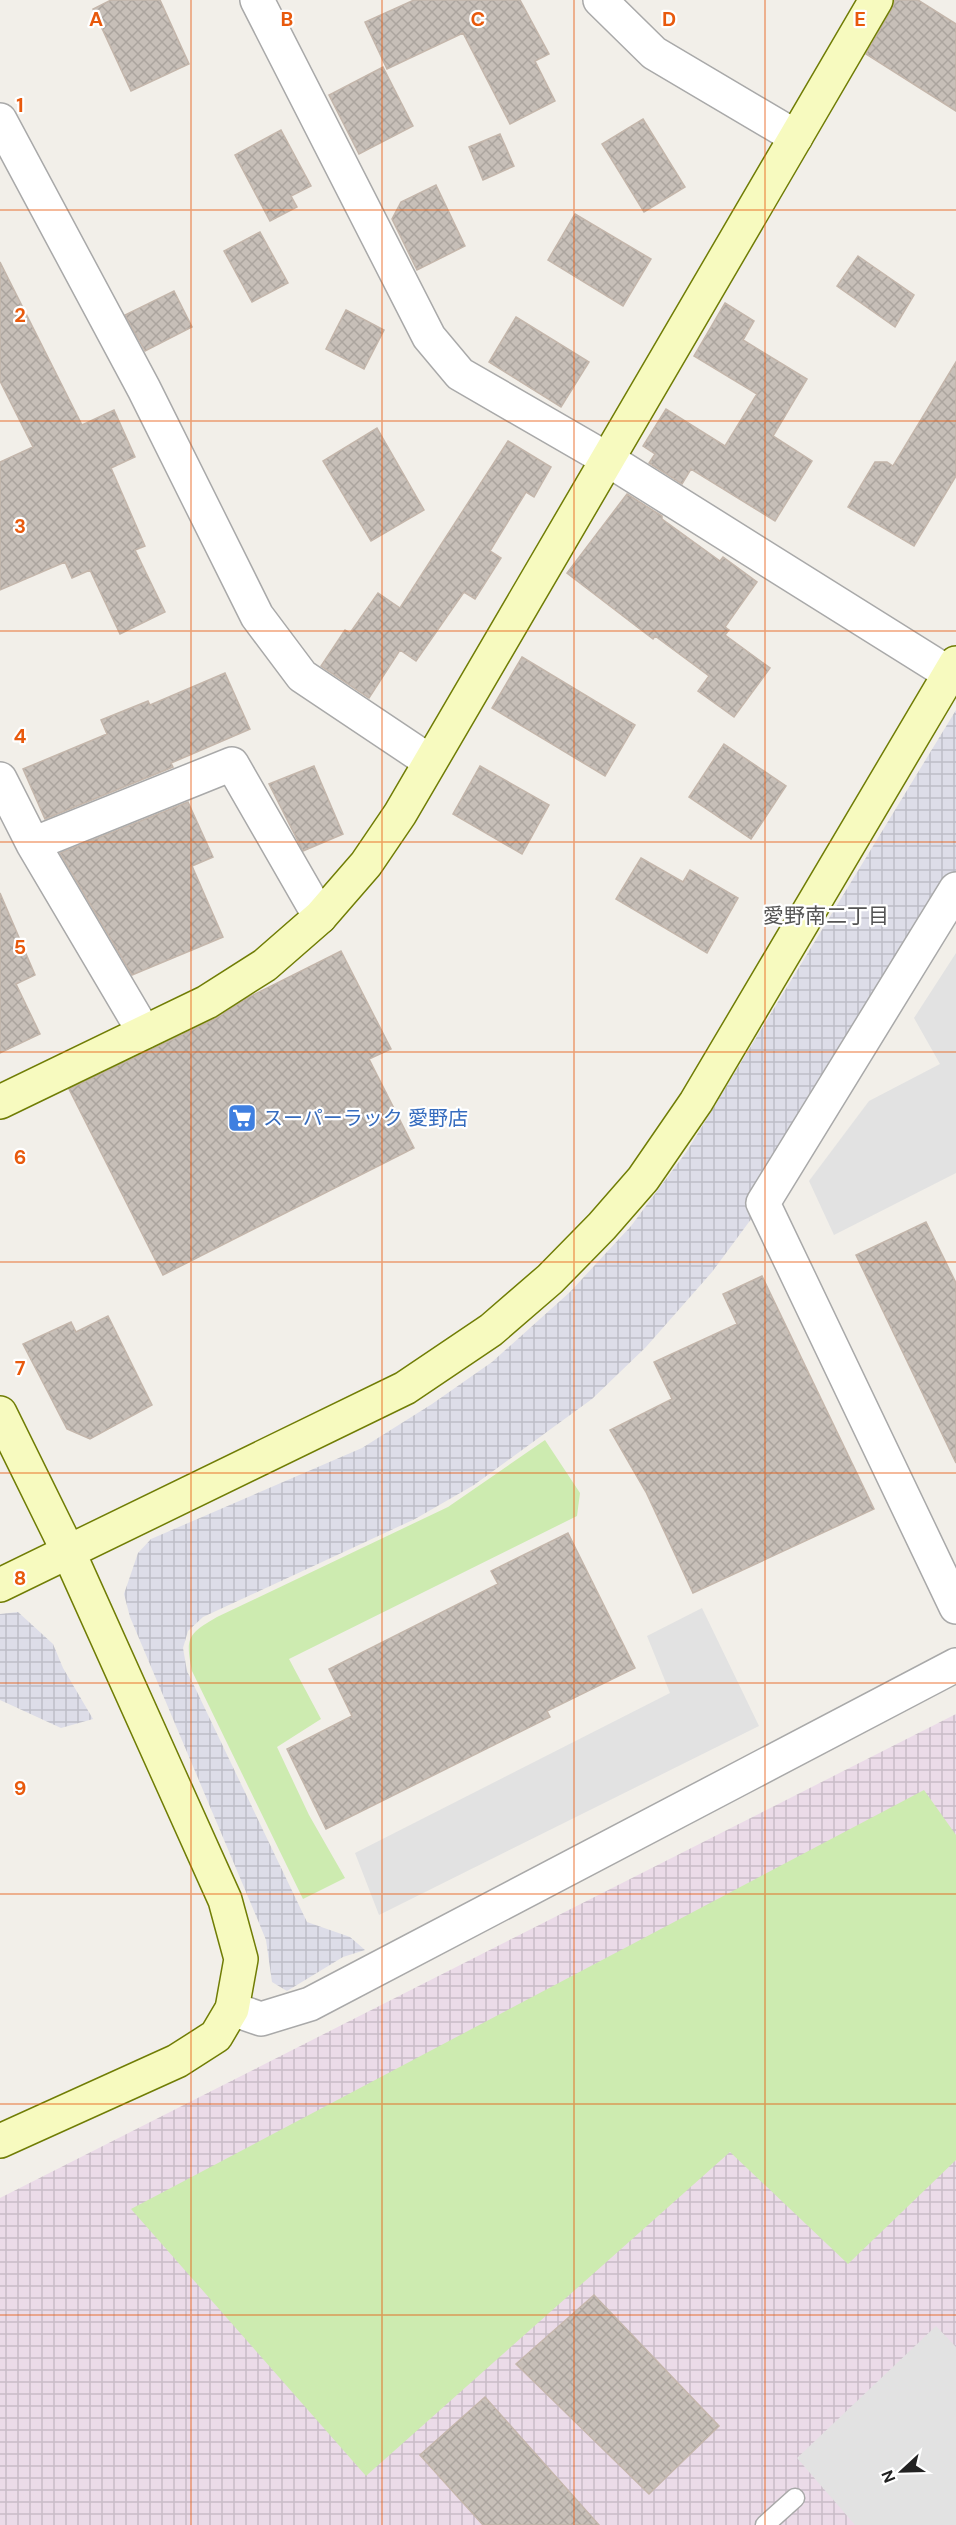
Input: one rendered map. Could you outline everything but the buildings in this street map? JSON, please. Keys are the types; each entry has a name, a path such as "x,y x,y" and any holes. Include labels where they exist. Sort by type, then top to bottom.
{"street":[{"path":"0,1585 405,1388 491,1329 550,1279 602,1226 643,1179 696,1102 953,668 607,459 460,374 429,337 257,0"},
{"path":"600,0 654,54 796,137"},
{"path":"0,1102 207,1002 265,965 320,917 366,864 400,814 876,0"},
{"path":"0,120 144,389 257,616 302,676 429,761"},
{"path":"33,844 232,764 320,917"},
{"path":"0,779 33,844 144,1032"},
{"path":"956,889 763,1203 956,1607"},
{"path":"0,1413 68,1551 225,1900 241,1959 232,2009 216,2036 177,2061 0,2141"},
{"path":"232,2009 261,2019 310,2004 956,1665"}],"lane":[{"path":"765,2525 795,2498"}],"shaded area":[{"path":"956,710 956,890 763,1203 712,1272 646,1347 592,1399 474,1485 415,1519 203,1617 188,1631 183,1648 187,1671 307,1922 350,1937 365,1950 343,1957 287,1991 272,1982 266,1940 130,1617 124,1594 138,1553 151,1539 362,1448 432,1404 492,1362 570,1292 631,1226 687,1151"},
{"path":"956,953 956,1173 834,1235 809,1181 869,1101 940,1064 914,1018"},
{"path":"702,1608 759,1726 379,1915 355,1853 670,1693 647,1636"},
{"path":"18,1612 53,1644 63,1668 93,1719 61,1728 0,1700 0,1614"},
{"path":"956,1714 956,2525 0,2525 0,2198"},
{"path":"936,2326 956,2347 956,2525 855,2525 797,2458"}],"green space":[{"path":"545,1440 580,1493 577,1516 289,1659 321,1719 277,1747 309,1815 345,1878 303,1899 192,1671 189,1651 191,1638 200,1628 217,1617 448,1507"},
{"path":"924,1790 956,1835 956,2160 848,2264 730,2152 366,2476 131,2209"}],"place":[{"name":"スーパーラック 愛野店","path":"242,1118"}],"district":[{"name":"愛野南二丁目","path":"826,916"}]}
